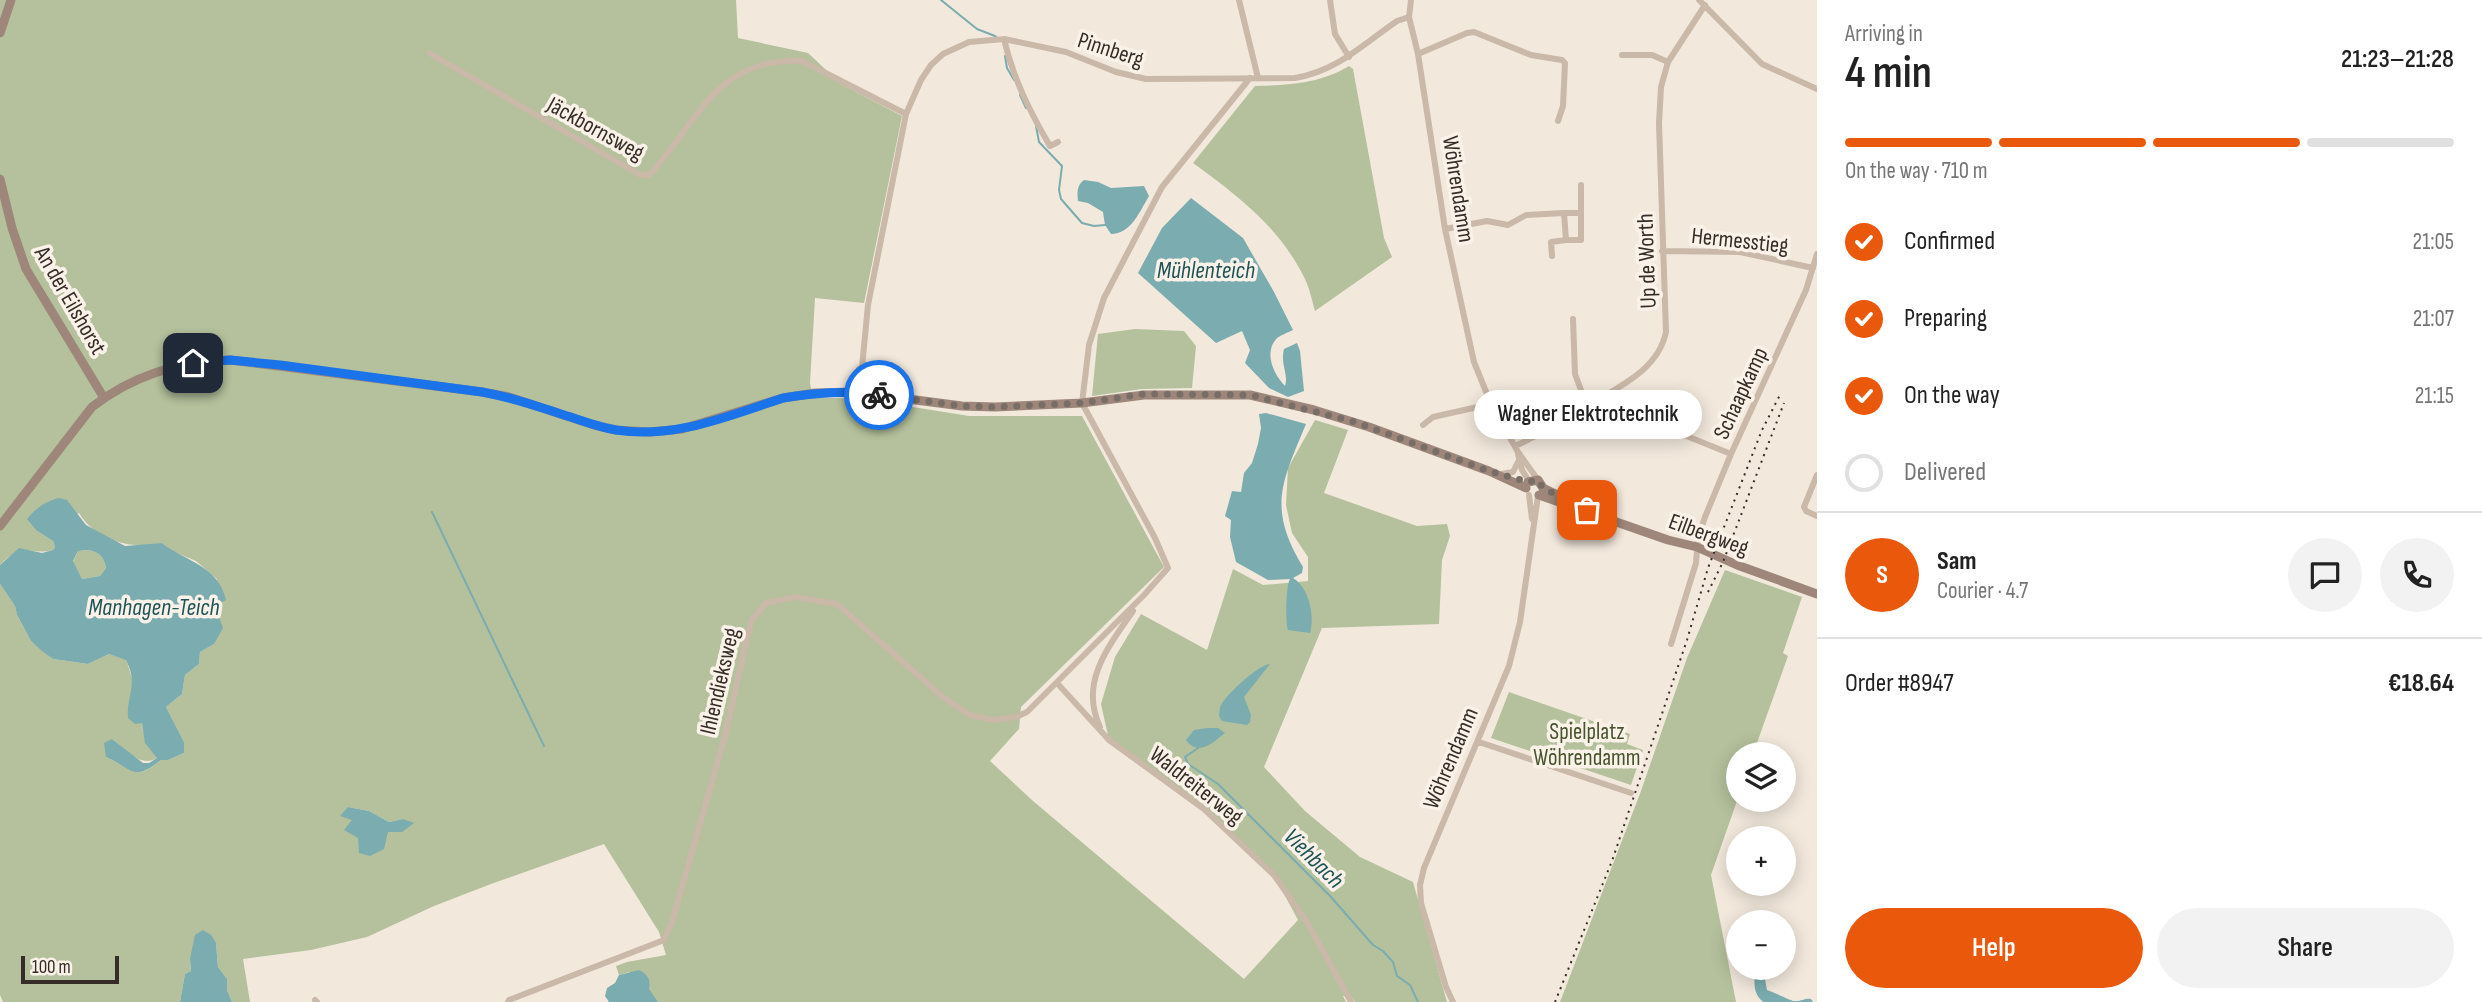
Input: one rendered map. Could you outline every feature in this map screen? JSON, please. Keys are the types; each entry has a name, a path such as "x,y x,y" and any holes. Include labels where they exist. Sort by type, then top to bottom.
{"main road":[{"path":"0,33 11,0"},
{"name":"An der Eilshorst","path":"0,179 26,269 104,398"},
{"path":"0,526 92,407 104,398 124,386 168,368 230,360 482,392 509,397 594,425 616,430 649,432 682,429 783,398 816,393 854,391 973,406 1082,403 1144,394 1250,395 1351,421 1534,488"},
{"path":"1489,471 1534,488"},
{"name":"Eilbergweg","path":"1534,488 1817,594"}],"street":[{"path":"1082,403 1097,316 1119,269 1163,187 1254,78 1239,0"},
{"path":"1330,0 1335,34 1349,57"},
{"path":"1409,18 1411,0"},
{"path":"1704,2 1762,64 1817,89"},
{"name":"Up de Worth","path":"1517,449 1609,394 1644,369 1662,347 1666,332 1659,123 1661,87 1668,62 1704,2"},
{"name":"Pinnberg","path":"906,114 931,65 943,54 969,42 1004,39 1066,52 1116,72 1146,79 1295,78 1315,75 1349,57 1388,27 1409,18"},
{"name":"Wöhrendamm","path":"1409,18 1418,54 1445,229 1474,362 1491,404 1517,449 1534,488 1520,622 1513,652 1504,682 1424,868 1420,885 1421,903 1453,1002"},
{"path":"1418,54 1474,32 1531,55 1562,60 1565,63 1563,106 1558,121"},
{"path":"1004,39 1010,64 1031,114 1050,146 1058,142"},
{"name":"Jäckbornsweg","path":"429,52 640,175 649,175 700,107 734,77 752,68 786,61 802,61 906,114"},
{"path":"1622,55 1652,55 1668,62"},
{"path":"854,391 859,369 862,367 868,305 906,114"},
{"path":"1552,257 1551,242 1581,240 1581,185"},
{"path":"1564,213 1566,240"},
{"path":"1445,229 1487,221 1508,225 1526,215 1581,213"},
{"name":"Hermesstieg","path":"1662,251 1740,252 1813,268"},
{"name":"Schaapkamp","path":"1671,644 1696,563 1700,531 1731,454 1806,290 1817,254"},
{"path":"1573,319 1575,374 1587,405"},
{"path":"862,367 865,369 867,393"},
{"path":"1609,394 1625,411 1731,454"},
{"name":"Waldreiterweg","path":"1082,403 1168,568 1057,683 1109,740 1204,809 1274,875 1307,922 1351,1002"},
{"path":"1423,425 1433,416 1491,404"},
{"name":"Wöhrendamm","path":"1517,449 1519,460 1534,488"},
{"path":"1502,474 1513,471 1519,460"},
{"path":"1817,475 1804,507 1806,511 1817,516"},
{"name":"Waldreiterweg","path":"1109,740 1094,714 1091,689 1108,646 1144,595"},
{"name":"Ihlendieksweg","path":"508,1002 664,940 672,922 725,736 751,621 766,603 795,597 836,604 943,697 970,715 993,720 1016,717 1027,712 1057,683"},
{"path":"1479,742 1631,793"}],"green space":[{"path":"0,0 736,0 738,38 808,53 841,84 902,116 864,303 815,298 810,383 813,398 857,398 969,416 1082,416 1164,567 1021,707 1019,729 990,761 1033,801 1244,979 1298,920 1274,875 1204,809 1109,740 1101,704 1115,657 1141,614 1207,650 1233,569 1263,585 1308,581 1308,557 1292,533 1286,505 1288,468 1315,420 1348,430 1324,493 1417,526 1447,524 1450,536 1442,560 1439,624 1322,628 1264,767 1305,811 1360,857 1413,882 1447,1002 1355,1002 1350,995 1343,996 1346,1002 658,1002 629,972 619,975 616,966 666,955 659,932 604,844 434,906 367,937 311,950 243,959 250,1002 232,1002 227,990 227,979 218,967 216,943 190,959 191,971 185,974 180,1002 3,1002 0,995 0,584 15,606 31,641 53,659 88,664 109,654 126,659 132,678 132,698 143,731 157,758 151,761 139,759 112,739 106,757 139,772 161,760 184,753 184,742 166,707 182,694 185,675 199,664 200,652 214,644 217,579 196,561 172,551 162,543 127,544 105,537 86,523 79,513 37,531 53,541 53,550 20,551 0,565","holes":["348,807 369,811 389,822 403,819 388,832 353,820"]},
{"path":"1349,66 1353,69 1384,238 1392,257 1315,311 1305,279 1293,257 1269,226 1241,200 1193,163 1255,86 1315,80"},
{"path":"1135,329 1184,331 1196,346 1192,388 1142,389 1092,396 1098,334"},
{"path":"89,550 101,556 106,568 100,576 82,579 73,562 78,551"},
{"path":"1725,570 1802,597 1783,653 1788,656 1757,742 1726,742 1726,812 1733,812 1711,875 1726,951 1726,980 1732,980 1736,1002 1560,1002 1641,791 1687,658"},
{"name":"Spielplatz Wöhrendamm","path":"1509,692 1630,734 1627,744 1643,750 1631,785 1491,738"}],"water":[{"path":"1084,180 1111,188 1144,186 1149,196 1129,226 1111,234 1105,225 1103,212 1088,203 1078,201 1078,189"},
{"name":"Mühlenteich","path":"1191,198 1243,238 1293,330 1277,338 1273,344 1270,357 1274,370 1285,386 1284,349 1297,343 1304,391 1288,397 1269,388 1245,363 1250,350 1242,331 1216,343 1138,273 1162,228"},
{"path":"1266,413 1306,424 1285,479 1282,511 1285,528 1303,567 1302,573 1293,578 1307,595 1312,618 1310,633 1288,630 1286,604 1290,579 1268,580 1236,562 1230,537 1231,520 1225,516 1232,491 1241,492 1244,473 1252,463 1261,428 1259,414"},
{"name":"Manhagen-Teich","path":"59,498 67,500 86,525 125,546 162,543 200,566 216,579 226,600 215,606 223,628 214,644 200,652 199,664 185,675 182,694 166,707 184,742 184,753 161,760 145,771 134,772 106,757 104,743 112,739 143,763 157,758 145,743 142,723 135,724 128,718 132,677 126,660 109,654 88,664 53,659 31,641 15,606 0,584 0,565 19,548 42,553 53,550 53,541 37,531 27,519 45,503","holes":["78,551 93,551 101,556 106,568 100,576 82,579 73,561"]},
{"path":"1270,664 1244,697 1251,715 1250,722 1247,725 1222,721 1219,713 1224,700 1251,675"},
{"path":"1218,728 1225,733 1201,748 1186,740 1194,730"},
{"path":"348,807 369,811 389,822 403,819 414,823 402,832 388,832 384,849 370,856 359,853 358,838 344,830 352,820 340,816"},
{"path":"203,930 211,935 216,943 218,967 227,979 227,990 232,1002 180,1002 185,974 191,971 190,959 195,935"},
{"path":"639,970 648,977 649,989 658,1002 609,1002 605,996 607,988 615,983 619,975"},
{"path":"1765,980 1767,990 1792,1001 1811,999 1813,1002 1763,1002 1755,990 1754,982"}],"waterway":[{"path":"941,0 977,29 997,38"},
{"path":"1005,56 1007,68 1014,80"},
{"path":"1020,95 1026,108"},
{"path":"1036,126 1039,142 1062,166 1059,190 1061,199 1082,223 1105,225"},
{"path":"432,512 518,692"},
{"path":"519,694 544,746"},
{"name":"Viehbach","path":"1198,748 1185,757 1188,764 1218,784 1331,897 1373,945 1393,962 1397,976 1410,985 1418,1002"}],"railway":[{"path":"1555,1002 1612,861 1687,640 1708,568 1762,430 1781,393"},
{"path":"1708,592 1723,562 1784,403"}],"way so far":[{"path":"879,395 962,406 995,407 1082,403 1144,394 1250,395 1355,422 1489,471 1528,482 1538,480 1543,488 1587,510"}],"place":[{"name":"Wagner Elektrotechnik","path":"1587,510"}],"route":[{"path":"193,363 230,360 280,365 482,392 509,397 594,425 616,430 649,432 682,429 716,421 783,398 854,391 879,395"}]}
